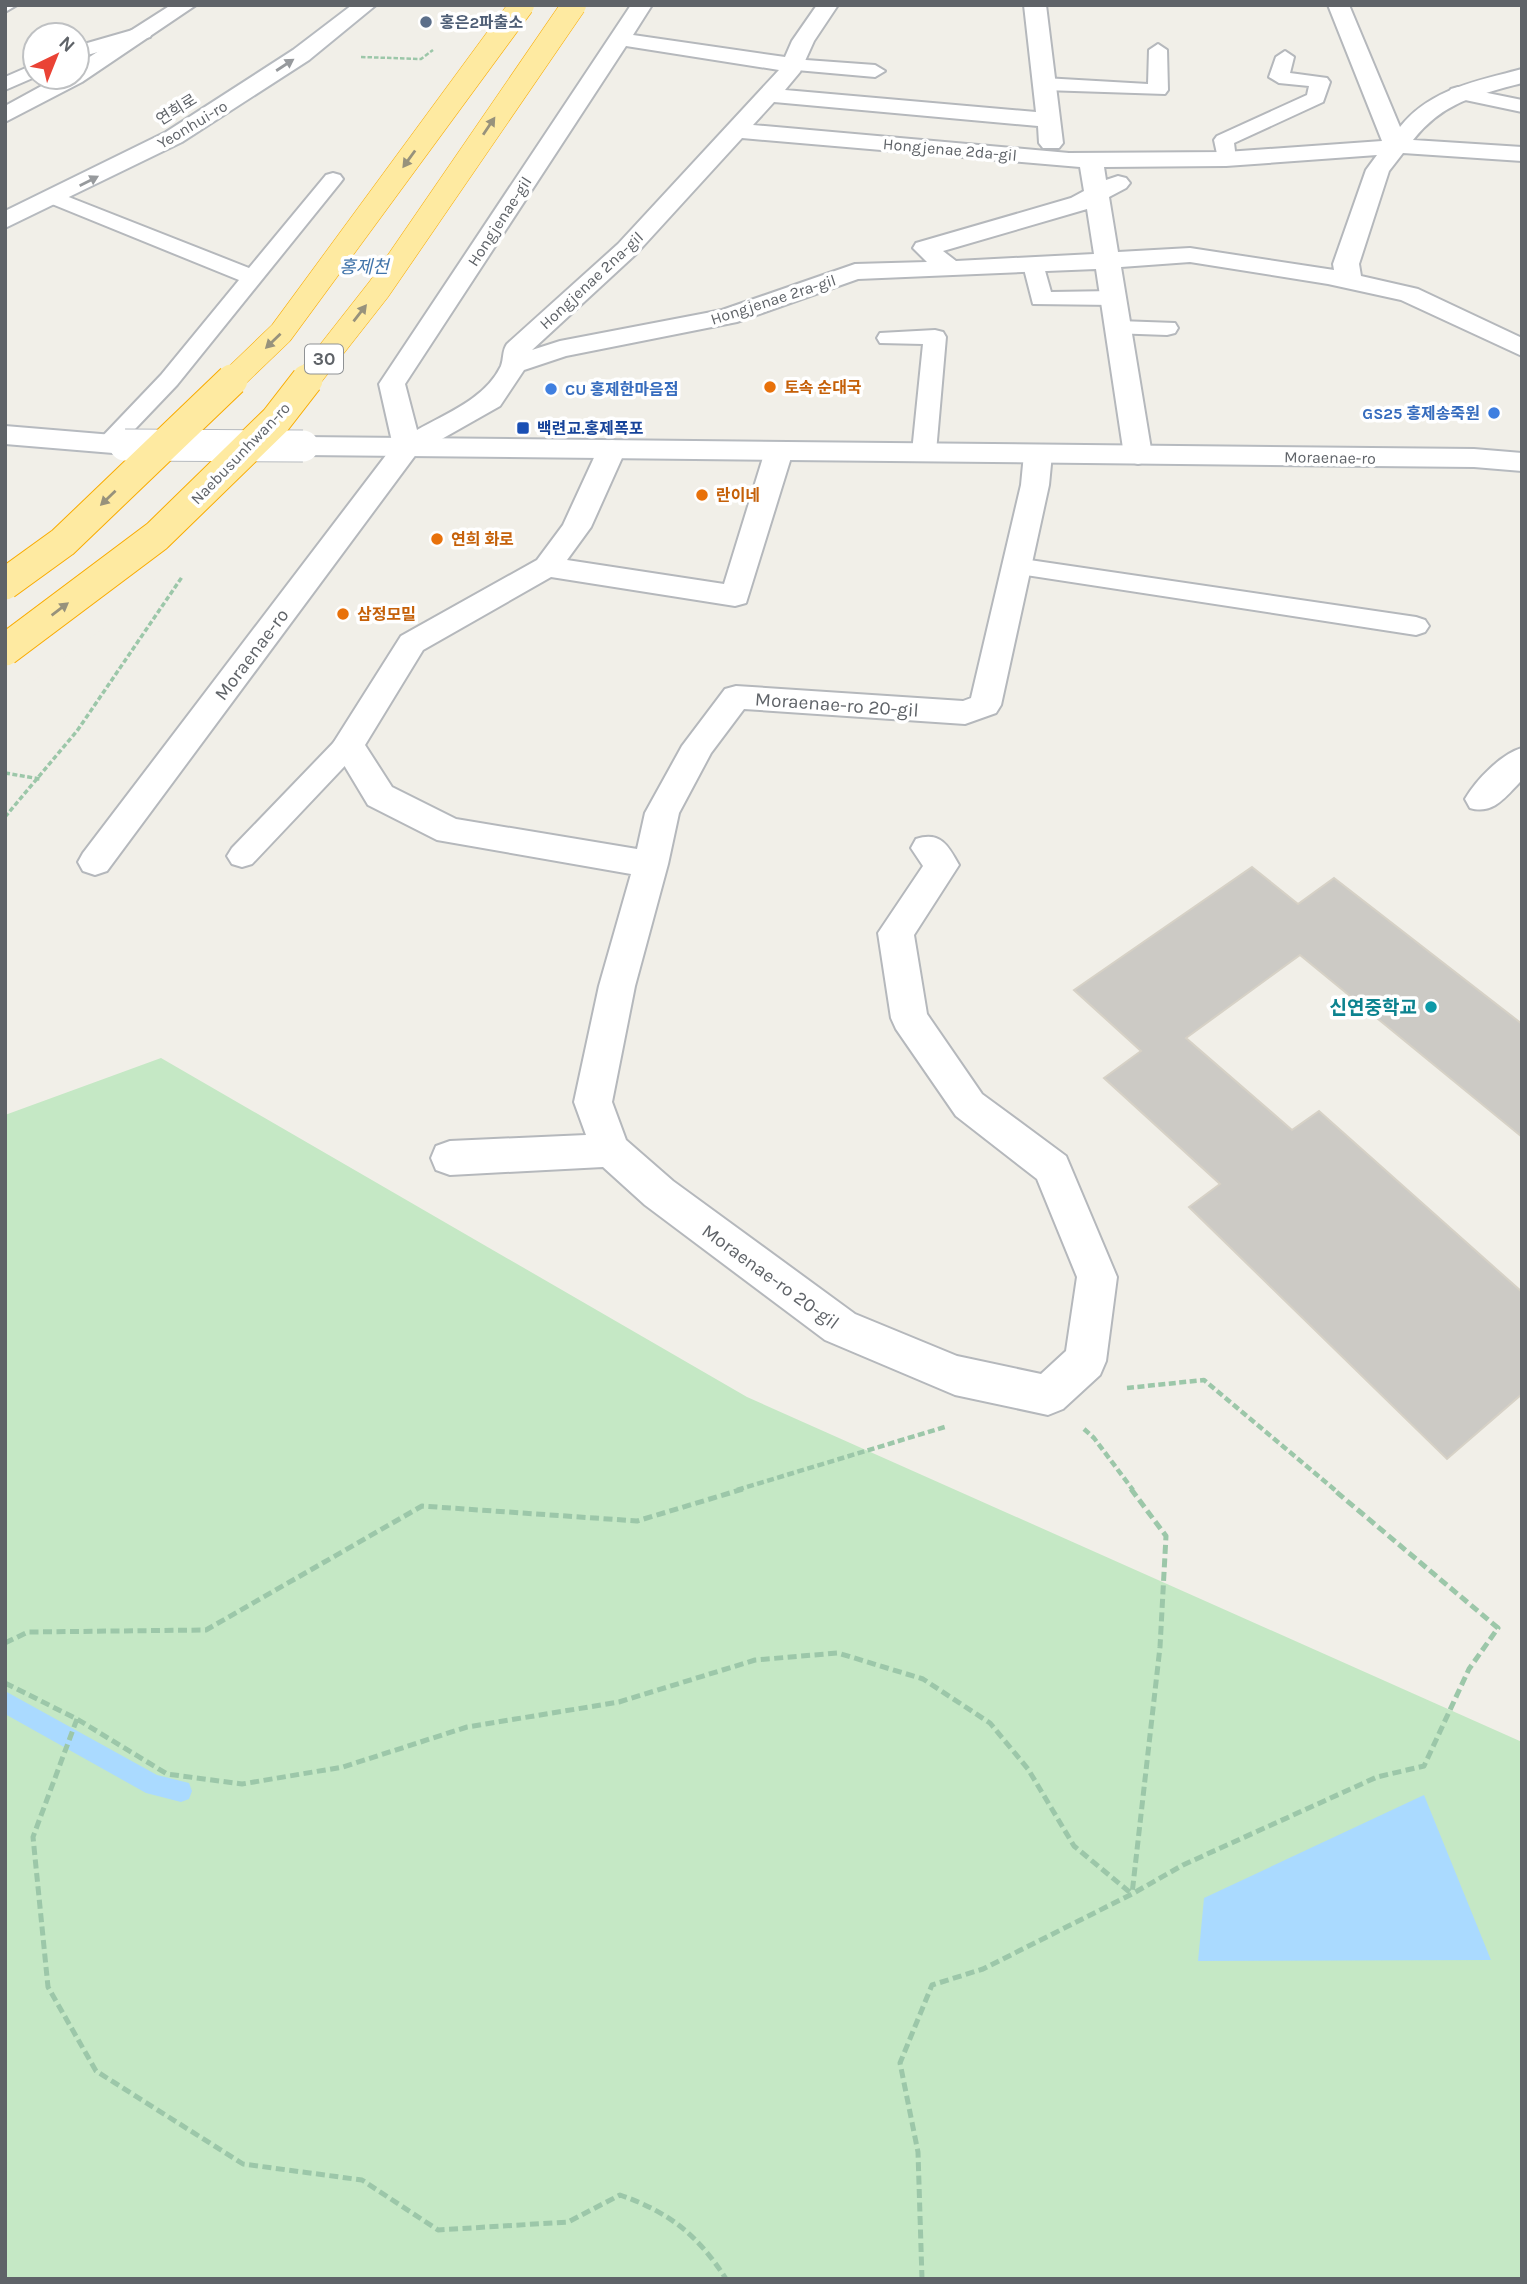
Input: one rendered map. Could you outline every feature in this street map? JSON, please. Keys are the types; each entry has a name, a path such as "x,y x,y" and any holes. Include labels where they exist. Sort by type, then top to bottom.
{"highway":[{"name":"30","path":"5,584 63,542 281,333 522,5"},
{"name":"Naebusunhwan-ro","path":"5,650 157,536 276,420 379,289 573,5"}],"street":[{"path":"137,5 144,33"},
{"path":"91,66 186,5"},
{"path":"294,46 334,5"},
{"name":"Yeonhui-ro","path":"5,221 174,137 294,46 366,5"},
{"name":"Hongjenae-gil","path":"407,447 392,384 642,5"},
{"name":"Hongjenae 2na-gil","path":"407,447 490,400 515,363 516,350 627,249 789,72 803,41 828,5"},
{"path":"1035,5 1053,159"},
{"path":"1338,5 1396,146"},
{"path":"619,39 792,65"},
{"name":"연희로","path":"129,135 154,124 241,67"},
{"path":"1349,281 1346,264 1378,170 1421,115 1458,93 1522,76"},
{"path":"5,115 48,91"},
{"path":"767,95 1048,120"},
{"name":"Hongjenae 2da-gil","path":"734,130 1053,159 1226,159 1396,146 1522,154"},
{"path":"1091,159 1138,455"},
{"name":"Hongjenae 2da-gil","path":"1096,194 1166,159"},
{"path":"950,269 925,248 1080,202 1096,194"},
{"name":"Hongjenae 2ra-gil","path":"515,363 560,349 728,317 855,272 1190,255 1269,265 1409,294 1522,348"},
{"name":"Moraenae-ro","path":"5,435 116,445 1474,458 1521,461"},
{"name":"Moraenae-ro","path":"95,862 407,447"},
{"path":"612,449 576,527 547,567 412,643 348,745 380,796 449,831 651,864"},
{"path":"547,567 735,596 779,451"},
{"name":"Moraenae-ro 20-gil","path":"1038,454 1035,485 985,705 965,713 736,697 698,746 662,813 651,864 617,986 593,1102 611,1150 659,1194 840,1327 954,1375 1048,1395"},
{"path":"1482,799 1522,760"},
{"path":"928,848 942,864 895,933 909,1018 969,1105 1052,1168 1097,1277 1085,1361 1048,1395"},
{"path":"450,1158 611,1150"}],"lane":[{"path":"91,48 144,33"},
{"path":"1044,84 1158,90 1158,50"},
{"path":"1226,159 1224,140 1232,134 1280,117 1317,98 1320,82 1279,77 1285,57"},
{"path":"792,65 875,71"},
{"path":"5,84 21,77"},
{"path":"1458,93 1522,106"},
{"path":"116,445 333,179"},
{"path":"54,198 253,278"},
{"path":"1034,265 1041,299 1114,298"},
{"path":"1119,328 1167,328"},
{"path":"888,338 935,337 924,452"},
{"path":"1016,566 1416,626"},
{"path":"242,856 348,745"}],"path":[{"path":"294,46 421,60 440,45"},
{"path":"5,773 40,779 5,817"},
{"path":"922,2279 918,2152 901,2063 933,1985 983,1969 1132,1894 1183,1865 1377,1777 1424,1766 1469,1669 1498,1628 1204,1380 1048,1395"},
{"path":"1048,1395 1094,1438 1166,1536 1160,1647 1132,1894"},
{"path":"5,1643 28,1632 206,1630 422,1506 637,1521 955,1424"},
{"path":"5,1683 77,1719 167,1774 242,1784 343,1767 467,1727 620,1702 755,1660 838,1653 923,1679 990,1723 1028,1769 1074,1846 1132,1894"},
{"path":"77,1719 33,1837 48,1987 96,2071 243,2164 362,2180 438,2230 568,2222 620,2195 654,2207 706,2248 726,2279"}],"green space":[{"path":"161,1058 747,1397 1522,1742 1522,2279 5,2279 5,1115"}],"water":[{"path":"1424,1795 1491,1960 1198,1961 1204,1898"}],"pier":[{"path":"528,5 583,5 397,284 262,455 128,610 5,702 5,642 42,596 180,448"}],"building":[{"path":"1252,867 1298,904 1334,878 1522,1024 1522,1137 1300,955 1186,1038 1292,1130 1319,1111 1522,1292 1522,1394 1447,1459 1189,1207 1220,1184 1104,1078 1141,1051 1074,990"}],"waterway":[{"path":"5,1702 154,1785 181,1791"}],"place":[{"name":"홍은2파출소","path":"426,22"},
{"name":"토속 순대국","path":"770,387"},
{"name":"CU 홍제한마음점","path":"551,389"},
{"name":"GS25 홍제송죽원","path":"1494,413"},
{"name":"백련교.홍제폭포","path":"523,428"},
{"name":"란이네","path":"702,495"},
{"name":"연희 화로","path":"437,539"},
{"name":"삼정모밀","path":"343,614"},
{"name":"신연중학교","path":"1431,1007"}],"water label":[{"name":"홍제천","path":"364,267"}]}
